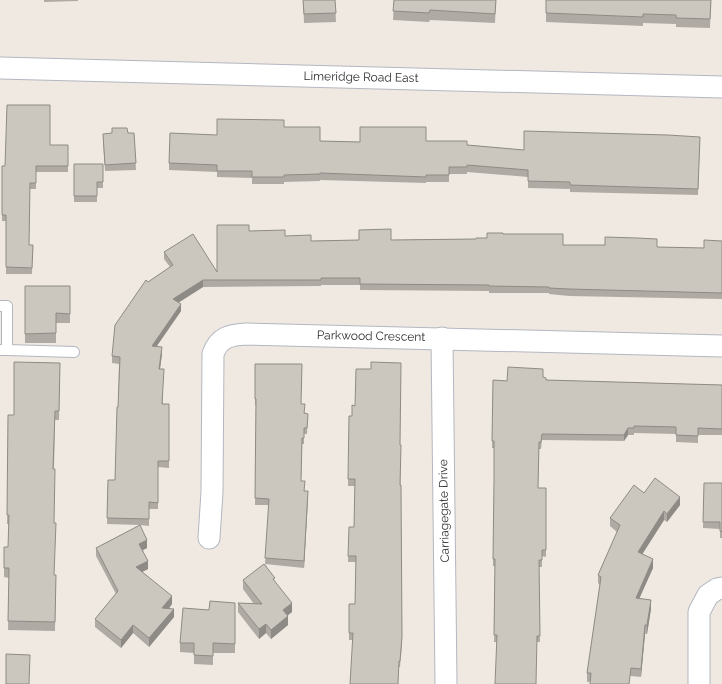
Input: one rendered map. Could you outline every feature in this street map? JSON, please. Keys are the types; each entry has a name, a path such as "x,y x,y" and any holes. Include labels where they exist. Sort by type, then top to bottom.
{"street":[{"name":"Limeridge Road East","path":"0,68 722,87"},
{"name":"Parkwood Crescent","path":"209,538 212,492 213,354 216,346 231,335 246,334 442,338 722,346"},
{"name":"Carriagegate Drive","path":"442,338 446,684"},
{"path":"699,684 699,612 708,595 717,589 722,588"}],"lane":[{"path":"0,306 7,306 3,350 74,352"}],"building":[{"path":"303,0 335,0 336,13 304,14"},
{"path":"394,0 496,0 495,14 430,10 429,13 393,11"},
{"path":"546,0 711,0 710,19 676,18 676,15 643,14 643,17 546,13"},
{"path":"7,105 50,105 50,145 68,145 68,166 36,166 36,183 30,183 29,245 33,245 32,268 6,267 6,215 2,215 2,166 5,166"},
{"path":"217,119 284,120 284,127 320,127 320,141 360,142 360,127 426,127 426,141 467,141 467,145 524,150 524,131 700,137 698,189 570,185 570,182 528,181 528,170 467,165 467,167 449,167 449,175 426,175 426,177 320,173 284,175 284,177 252,177 252,171 217,171 217,165 169,163 170,133 217,135"},
{"path":"112,128 127,128 128,133 134,133 136,163 105,165 103,134 112,133"},
{"path":"74,164 103,164 103,182 97,182 97,196 74,196"},
{"path":"217,225 249,225 249,231 285,230 285,236 311,235 311,241 359,240 359,230 391,229 391,240 476,239 487,238 487,233 503,233 563,234 563,245 605,245 605,237 657,239 657,247 704,248 704,240 722,241 722,293 569,289 489,285 360,284 360,278 321,278 321,280 203,280 173,299 181,304 152,346 162,347 159,369 164,369 162,404 169,404 169,461 158,461 158,503 149,502 149,519 107,518 108,480 115,480 120,357 112,356 115,325 146,280 148,282 173,265 164,252 193,234 217,272"},
{"path":"25,286 70,286 70,314 56,313 56,333 25,334"},
{"path":"14,362 60,363 59,411 55,411 53,469 55,469 54,523 56,523 54,575 56,575 55,622 8,621 9,568 4,568 4,547 8,547 8,415 14,415"},
{"path":"371,362 401,363 400,485 402,637 398,684 350,684 353,633 349,633 349,604 355,604 356,556 348,556 349,527 354,527 355,479 348,479 349,416 352,416 352,405 355,406 356,369 371,369"},
{"path":"255,364 302,364 301,404 305,404 304,413 308,414 307,428 304,428 304,438 302,438 301,481 305,481 304,491 308,491 304,561 265,558 269,499 255,498"},
{"path":"508,367 543,369 543,377 546,378 546,380 722,385 722,429 698,428 698,436 676,435 676,427 634,426 634,428 628,428 624,435 542,434 541,442 539,442 538,488 546,488 546,550 542,550 542,560 539,560 540,636 537,636 536,684 495,684 497,635 494,635 495,559 493,559 493,380 507,381"},
{"path":"655,478 680,497 667,514 664,511 638,552 653,559 636,598 651,600 647,625 645,625 641,669 631,668 629,684 590,684 591,673 587,673 601,577 598,575 620,525 610,518 634,485 644,493"},
{"path":"704,483 722,483 722,532 720,531 720,522 703,522"},
{"path":"140,525 147,540 139,544 148,561 136,567 172,596 162,608 174,609 149,638 133,625 121,640 95,619 118,591 96,548"},
{"path":"264,564 275,578 273,579 292,603 283,610 288,616 271,630 266,624 259,629 238,603 262,604 243,580"},
{"path":"210,601 235,603 235,644 213,643 213,656 194,655 194,643 180,643 183,608 209,610"},
{"path":"6,654 30,655 29,684 6,684"}]}
